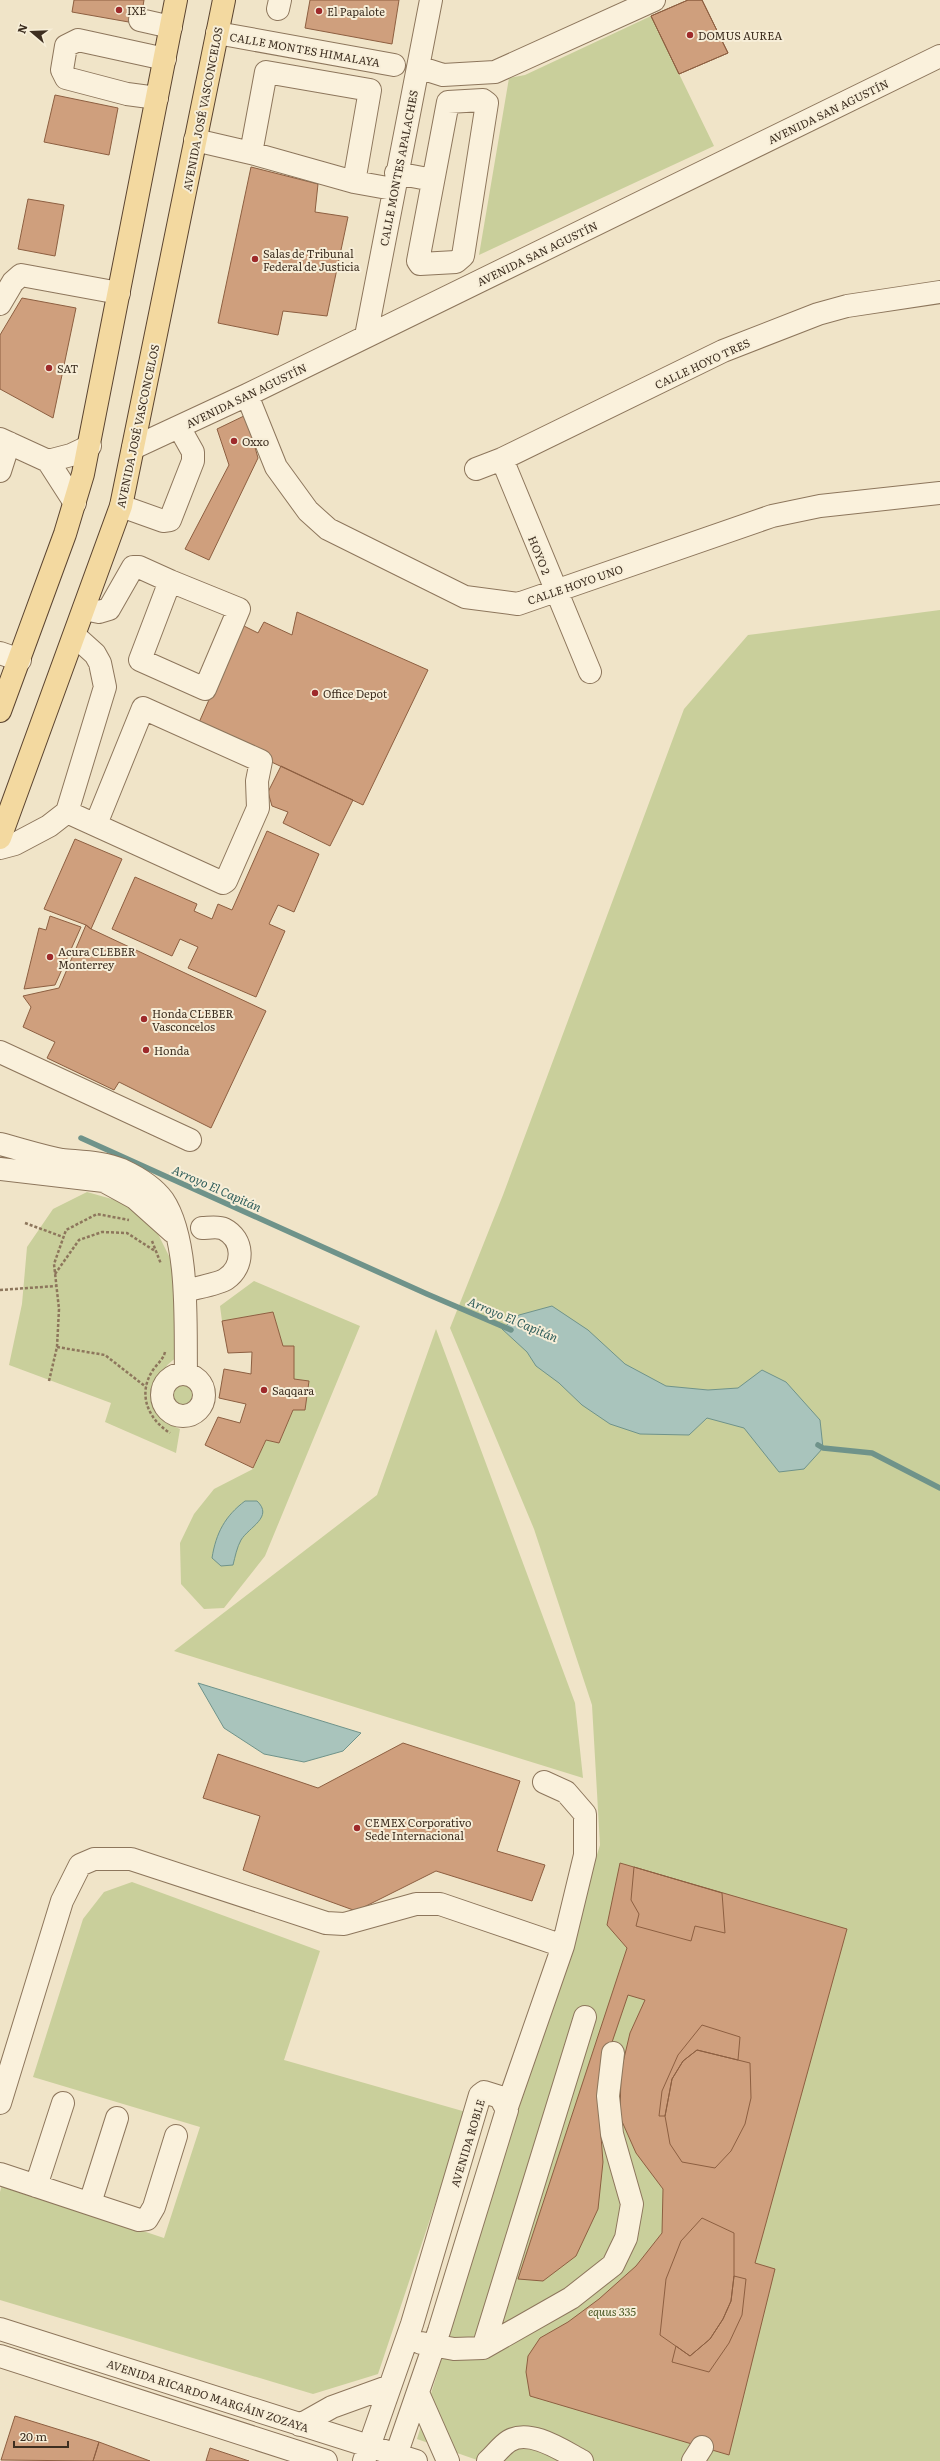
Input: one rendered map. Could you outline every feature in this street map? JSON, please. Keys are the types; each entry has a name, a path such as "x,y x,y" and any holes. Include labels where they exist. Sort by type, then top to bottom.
{"main road":[{"path":"0,711 10,657 75,502 90,446 176,0"},
{"name":"AVENIDA JOSÉ VASCONCELOS","path":"0,838 75,636 121,506 224,0"}],"street":[{"name":"CALLE MONTES APALACHES","path":"366,336 394,181 431,0"},
{"path":"418,66 443,75 495,72 654,0"},
{"path":"140,20 171,27"},
{"name":"CALLE MONTES HIMALAYA","path":"217,33 394,65"},
{"path":"157,98 127,94 66,78 62,70 66,46 78,40 164,59"},
{"name":"AVENIDA SAN AGUSTÍN","path":"133,448 179,428 247,395 940,56"},
{"path":"251,153 266,72 368,88 370,90 354,182"},
{"path":"485,100 487,103 463,256 456,262 423,265 418,261 433,180 448,102 485,100"},
{"path":"195,140 251,153 354,182 433,180"},
{"path":"0,304 13,282 21,275 119,293"},
{"name":"CALLE HOYO TRES","path":"476,469 502,459 723,351 818,314 847,306 940,292"},
{"name":"CALLE HOYO UNO","path":"247,395 276,467 308,512 328,530 465,597 518,604 772,516 820,506 940,493"},
{"path":"121,506 163,521 170,520 193,461 193,452 179,428"},
{"path":"0,471 5,441 48,461 75,502"},
{"path":"48,461 71,455 90,446"},
{"name":"HOYO 2","path":"502,459 555,591 590,672"},
{"path":"84,609 99,612 109,609 133,567 139,567 240,610 205,689 140,660 170,581"},
{"path":"0,848 15,844 49,826 67,812 105,687 100,663 95,654 75,636"},
{"path":"67,812 223,883 258,808 257,781 261,761 143,708 96,824"},
{"path":"0,1052 190,1140"},
{"path":"0,1144 60,1159 108,1166 136,1177 152,1188 163,1200 177,1236 185,1291 186,1373"},
{"path":"0,1169 104,1181 119,1188 145,1206 177,1236"},
{"path":"185,1291 227,1278 240,1260 240,1246 233,1235 222,1228 202,1228"},
{"path":"402,2459 418,2394 471,2228 507,2108 563,1946 585,1855 585,1814 566,1792 544,1782"},
{"path":"0,2103 62,1901 80,1865 94,1859 131,1859 326,1923 344,1924 416,1904 440,1904 563,1946"},
{"path":"483,2348 585,2017"},
{"path":"407,2340 454,2349 483,2348 571,2298 613,2265 626,2238 632,2204 612,2134 608,2096 614,2052"},
{"name":"AVENIDA ROBLE","path":"367,2453 407,2340 480,2095 484,2092 500,2097 507,2108"},
{"path":"36,2186 63,2102"},
{"path":"90,2204 117,2118"},
{"path":"0,2174 138,2220 147,2219 154,2207 176,2136"},
{"path":"443,2220 471,2228"},
{"name":"AVENIDA RICARDO MARGÁIN ZOZAYA","path":"0,2329 300,2425 367,2453 402,2459"},
{"path":"0,2356 326,2461"},
{"path":"300,2425 332,2408 390,2386"},
{"path":"418,2394 448,2461"},
{"path":"488,2461 509,2441 523,2437 544,2443 582,2461"}],"path":[{"path":"49,1381 57,1347 59,1309 54,1275 54,1264 66,1230 98,1214 130,1220"},
{"path":"25,1223 63,1237"},
{"path":"54,1275 79,1240 102,1232 127,1233 155,1251"},
{"path":"151,1237 155,1251 162,1266"},
{"path":"0,1290 56,1286"},
{"path":"57,1347 105,1355 146,1387"},
{"path":"165,1349 164,1357 152,1371 146,1387 148,1412 157,1425 170,1433"}],"green space":[{"path":"651,16 714,146 479,255 509,78 525,75"},
{"path":"940,610 940,2461 480,2461 417,2439 600,1845 592,1705 534,1529 450,1328 503,1195 684,709 748,635"},
{"path":"87,1192 126,1203 156,1230 178,1274 179,1356 168,1364 160,1374 155,1384 153,1394 154,1405 159,1414 167,1422 180,1429 176,1453 105,1422 111,1403 9,1365 22,1304 27,1247 53,1209"},
{"path":"254,1281 360,1326 265,1556 224,1608 204,1609 181,1584 180,1543 194,1514 214,1489 253,1469 266,1440 279,1443 293,1410 305,1410 309,1381 294,1379 294,1346 283,1346 273,1312 222,1321 220,1306"},
{"path":"436,1329 575,1703 583,1778 174,1651 377,1495"},
{"path":"183,1379 194,1383 198,1394 194,1405 183,1409 172,1405 168,1394 172,1383"},
{"path":"132,1882 320,1951 284,2060 466,2112 378,2374 313,2394 0,2300 0,2192 2,2184 164,2238 200,2127 33,2077 83,1919 104,1892"}],"water":[{"path":"552,1306 588,1330 625,1364 666,1386 708,1390 738,1388 762,1370 786,1382 820,1420 823,1448 804,1469 779,1472 744,1428 707,1418 689,1435 640,1434 610,1424 582,1405 559,1383 536,1366 527,1352 502,1329 519,1315"},
{"path":"245,1501 257,1501 262,1507 262,1517 241,1540 233,1565 221,1566 212,1558 216,1541 222,1526 227,1519"},
{"path":"198,1683 361,1733 343,1751 304,1762 264,1754 224,1728"}],"building":[{"path":"74,0 144,0 140,24 72,12"},
{"path":"310,0 399,0 392,44 305,28"},
{"name":"DOMUS AUREA","path":"688,0 702,0 728,53 679,74 651,16"},
{"name":"DOMUS AUREA","path":"688,0 702,0 728,53 679,74 651,16"},
{"path":"55,95 118,108 109,155 44,142"},
{"path":"251,167 318,184 315,212 348,217 327,316 283,311 278,335 218,323"},
{"path":"28,199 64,205 55,256 18,249"},
{"path":"22,298 76,308 53,418 0,389 0,335"},
{"path":"246,415 258,458 209,560 185,549 229,465 217,429"},
{"name":"Office Depot","path":"297,612 428,670 363,805 197,727 242,625 258,633 264,622 292,635"},
{"path":"281,766 353,800 330,846 283,823 288,812 272,806 268,792"},
{"path":"267,831 319,854 294,912 278,905 269,924 285,931 256,997 188,968 198,947 180,939 172,956 112,929 135,877 197,904 194,911 212,919 218,904 232,910"},
{"path":"75,839 122,859 91,929 86,925 44,909"},
{"name":"Acura CLEBER Monterrey","path":"50,916 81,927 55,985 24,989 39,928 46,930"},
{"name":"Honda CLEBER Vasconcelos","path":"86,925 91,929 266,1011 211,1128 119,1082 114,1090 47,1058 55,1042 23,1027 31,1007 23,996 59,988"},
{"name":"Saqqara","path":"273,1312 283,1346 294,1346 294,1379 309,1381 305,1410 293,1410 279,1443 266,1440 253,1468 205,1445 218,1417 240,1423 246,1404 219,1398 224,1369 251,1374 252,1352 228,1353 222,1321"},
{"path":"403,1743 520,1781 497,1851 545,1865 532,1901 436,1871 356,1911 243,1870 260,1816 203,1798 218,1754 318,1788"},
{"name":"equus 335","path":"620,1863 847,1929 755,2263 775,2269 729,2455 530,2396 526,2372 528,2356 540,2338 568,2322 599,2299 636,2266 662,2233 663,2189 636,2153 620,2117 621,2071 630,2033 645,2000 628,1995 605,2063 599,2110 603,2162 598,2209 576,2256 543,2281 518,2279 627,1948 607,1925"},
{"path":"634,1867 722,1893 725,1933 695,1926 691,1941 636,1926 639,1914 631,1900"},
{"path":"702,2025 740,2037 738,2060 697,2050 683,2061 672,2079 665,2116 659,2116 662,2091 678,2055"},
{"path":"697,2050 750,2063 751,2098 745,2124 731,2151 715,2168 682,2162 670,2144 665,2116 672,2079 683,2061"},
{"path":"702,2218 734,2233 734,2276 731,2301 723,2319 710,2339 690,2356 660,2335 666,2279 681,2241"},
{"path":"734,2276 746,2279 742,2315 729,2343 709,2372 672,2362 676,2346 690,2356 710,2339 723,2319 731,2301"},
{"path":"15,2416 99,2442 93,2461 1,2460"},
{"path":"99,2442 150,2461 93,2461"},
{"path":"210,2448 249,2461 206,2461"}],"waterway":[{"name":"Arroyo El Capitán","path":"81,1138 427,1294 511,1330"},
{"name":"Arroyo El Capitán","path":"818,1445 823,1448 872,1453 940,1488"}],"place":[{"name":"IXE","path":"119,10"},
{"name":"El Papalote","path":"319,11"},
{"name":"DOMUS AUREA","path":"690,35"},
{"name":"Salas de Tribunal Federal de Justicia","path":"255,259"},
{"name":"SAT","path":"49,368"},
{"name":"Oxxo","path":"234,441"},
{"name":"Office Depot","path":"315,693"},
{"name":"Acura CLEBER Monterrey","path":"50,957"},
{"name":"Honda CLEBER Vasconcelos","path":"144,1019"},
{"name":"Honda","path":"146,1050"},
{"name":"Saqqara","path":"264,1390"},
{"name":"CEMEX Corporativo Sede Internacional","path":"357,1828"}]}
